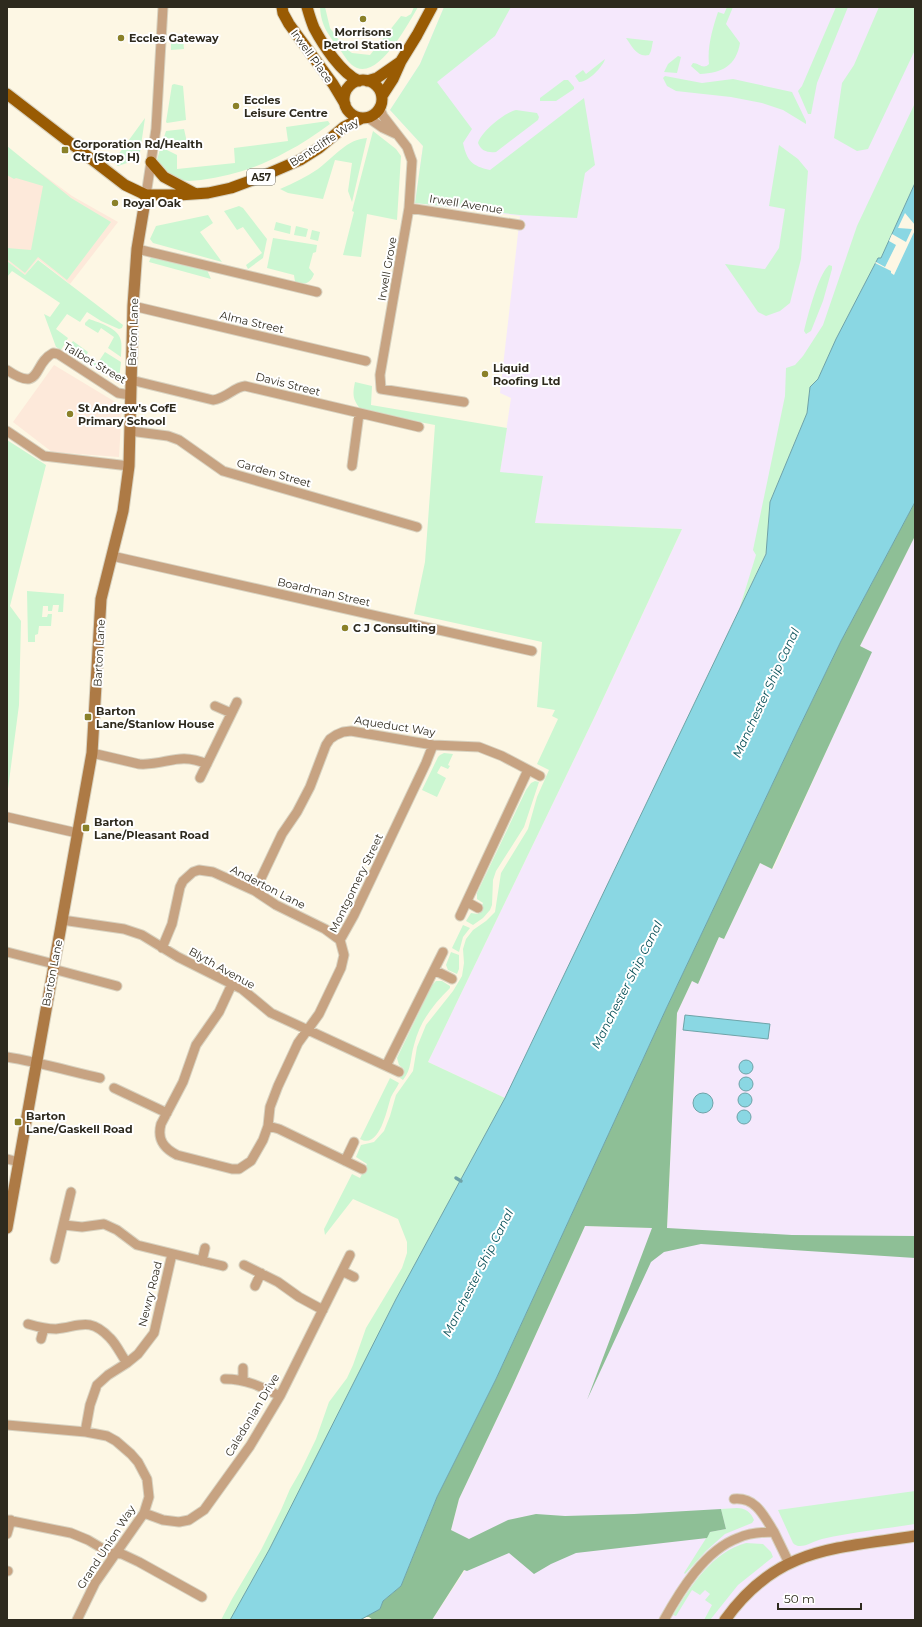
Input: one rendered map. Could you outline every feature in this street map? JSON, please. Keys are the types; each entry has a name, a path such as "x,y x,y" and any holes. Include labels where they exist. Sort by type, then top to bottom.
{"main road":[{"name":"Irwell Place","path":"282,7 283,13 289,24 345,104"},
{"name":"Irwell Place","path":"306,7 314,28 327,48 349,75 363,81"},
{"path":"401,61 377,78 363,81 349,87 344,98 345,104 351,114 365,117 375,114 380,108 382,96 393,80 401,61 418,35 432,7"},
{"path":"363,81 377,86 382,96"},
{"name":"A57","path":"7,94 125,185 146,195"},
{"name":"Bentcliffe Way","path":"146,195 194,194 231,188 284,168 300,160 318,148 344,127 365,117"},
{"path":"151,162 164,177 194,194"},
{"name":"Barton Lane","path":"7,1228 92,754 101,599 123,510 129,466 133,306 137,249 146,195"},
{"path":"725,1620 743,1597 758,1583 772,1572 789,1563 824,1550 915,1536"}],"street":[{"path":"146,195 156,120 163,7"},
{"name":"Irwell Grove","path":"380,108 396,134 407,147 412,161 409,208 380,375 381,389 464,402"},
{"name":"Irwell Grove","path":"365,117 396,134"},
{"name":"Irwell Avenue","path":"409,208 520,225"},
{"path":"137,249 317,292"},
{"name":"Alma Street","path":"133,306 366,361"},
{"name":"Talbot Street","path":"7,370 21,379 28,379 37,374 49,355 53,353 58,354 118,393 130,395"},
{"name":"Davis Street","path":"131,380 213,400 221,399 238,388 245,386 419,427"},
{"path":"352,466 359,414"},
{"path":"7,431 44,456 129,466"},
{"name":"Garden Street","path":"130,431 168,436 179,440 223,471 418,527"},
{"name":"Boardman Street","path":"112,556 532,651"},
{"path":"200,778 237,702"},
{"path":"215,706 231,713"},
{"name":"Aqueduct Way","path":"255,891 282,834 297,812 304,798 316,773 322,752 330,739 342,732 351,731 433,745 479,747 502,756 540,776"},
{"name":"Montgomery Street","path":"232,984 219,1012 196,1045 183,1082 161,1124 160,1141 169,1151 176,1155 232,1169 239,1169 251,1161 257,1152 268,1126 270,1107 298,1042 319,1014 342,968 344,956 340,940 351,921 420,777 433,745"},
{"path":"92,754 139,764 147,764 175,758 198,760 207,764"},
{"path":"460,916 528,770"},
{"path":"7,817 77,833"},
{"name":"Anderton Lane","path":"162,948 172,924 180,887 187,876 199,870 213,872 255,891 276,905 325,929 340,940"},
{"path":"467,902 478,908"},
{"name":"Blyth Avenue","path":"62,920 124,929 142,935 162,948 248,993 272,1013 399,1072"},
{"path":"7,952 117,986"},
{"path":"386,1066 443,952"},
{"path":"434,970 452,979"},
{"path":"7,1057 100,1078"},
{"path":"114,1088 167,1113"},
{"path":"268,1126 279,1129 362,1169"},
{"path":"345,1161 354,1142"},
{"path":"7,1159 19,1162"},
{"path":"55,1259 72,1192"},
{"path":"64,1225 77,1227 98,1224 110,1226 137,1245 223,1266"},
{"path":"202,1261 205,1248"},
{"name":"Newry Road","path":"86,1432 90,1405 97,1385 108,1375 138,1354 154,1333 172,1254"},
{"name":"Caledonian Drive","path":"144,1512 163,1520 179,1522 189,1520 204,1510 250,1446 280,1396 350,1255"},
{"path":"244,1265 278,1282 323,1310"},
{"path":"342,1271 354,1277"},
{"path":"255,1286 261,1273"},
{"path":"28,1324 44,1328 64,1328 81,1324 94,1327 110,1338 127,1363"},
{"path":"41,1339 44,1328"},
{"path":"243,1368 243,1380"},
{"path":"225,1379 243,1380 260,1386 280,1396"},
{"name":"Grand Union Way","path":"7,1425 96,1433 116,1441 131,1454 138,1462 147,1479 149,1497 144,1512 88,1596 77,1620"},
{"path":"734,1499 743,1498 756,1506 774,1532 789,1563"},
{"path":"7,1534 9,1520 71,1533 88,1540 110,1553 122,1554 139,1562 202,1597"},
{"path":"664,1620 690,1578 721,1548 742,1536 774,1532"}],"shaded area":[{"path":"444,7 915,7 915,183 766,553 505,1098 428,1062 595,716 682,529 535,523 500,472 511,398 500,393 520,216 415,203 423,146 390,110 420,64"},
{"path":"7,148 72,196 118,222 70,284 38,259 25,275 7,261"},
{"name":"St Andrew's CofE Primary School","path":"54,365 122,406 119,457 52,452 13,422"},
{"path":"915,536 915,1620 432,1620 465,1570 451,1530 459,1499 585,1226 667,1228 677,1013 692,981 698,983 719,937 724,939 760,863 773,869 871,652 860,646"}],"green space":[{"path":"320,7 325,7 330,28 345,48 352,53 370,55 401,16 406,17 411,14 414,7 418,7 400,36 384,57 375,65 366,69 357,68 352,65 332,40 322,20"},
{"path":"444,7 511,7 495,36 437,82 472,129 463,143 466,154 471,162 479,167 490,170 584,98 595,165 585,173 577,218 520,215 415,203 423,146 390,110 420,64"},
{"path":"727,7 733,7 726,24 740,43 738,51 727,67 715,72 700,74 691,66 693,63 703,66 707,66 709,64 710,44 716,18 718,12 724,14"},
{"path":"836,7 848,7 817,83 811,114 808,114 798,91 802,86"},
{"path":"879,7 915,7 915,50 868,149 857,151 834,138 842,83 854,65"},
{"path":"626,38 653,41 649,55 641,55 638,53"},
{"path":"171,39 183,39 184,49 171,50"},
{"path":"678,56 681,57 677,73 664,72 668,64"},
{"path":"605,59 594,74 586,80 579,82 575,76 583,70 586,74"},
{"path":"665,76 702,83 733,79 792,92 806,121 806,124 783,110 762,103 731,97 676,91 667,86 663,78"},
{"path":"564,80 568,80 574,89 556,101 540,101 540,98"},
{"path":"172,85 183,86 186,120 167,123"},
{"path":"915,103 915,183 881,258 878,258 836,339 818,379 810,387 807,413 770,502 766,553 739,610 756,555 753,550 785,396 786,368 795,365 803,356 823,325 857,226"},
{"path":"516,110 537,113 539,117 538,120 496,152 488,152 483,150 478,143 484,133 494,123"},
{"path":"145,118 139,159 118,166 105,156 108,153 113,156 116,153 118,155"},
{"path":"328,121 330,124 298,146 245,170 223,176 189,181 179,179 162,168 157,160 160,149 165,149 177,155 177,169 235,163 234,148 288,141 286,127"},
{"path":"184,129 188,147 164,137 166,131"},
{"path":"373,131 396,149 401,156 397,220 367,214 361,257 343,255 354,212 352,211"},
{"path":"367,138 352,202 348,191 352,163 335,160 323,199 288,193 280,189 300,180 318,169 347,145 360,139"},
{"path":"779,145 798,159 808,171 801,259 790,303 780,311 766,316 758,312 725,264 765,269 779,248 785,209 769,206"},
{"path":"7,146 71,198 111,222 67,280 38,257 25,273 7,259 7,248 31,250 43,186 16,178 14,179 7,175"},
{"path":"239,206 243,208 267,239 263,258 248,269 246,265 262,253 243,227 237,230 224,211"},
{"path":"208,215 213,223 200,232 222,262 153,243 150,239 156,226"},
{"path":"276,222 291,226 290,234 274,230"},
{"path":"296,226 308,229 306,237 294,235"},
{"path":"312,230 320,232 318,241 310,239"},
{"path":"273,238 317,245 316,252 313,253 309,268 314,274 309,282 295,282 294,275 267,268"},
{"path":"151,257 207,270 211,279 149,262"},
{"path":"38,260 123,325 122,328 119,329 101,321 87,312 80,322 67,314 56,329 68,338 61,350 56,347 44,314 50,317 60,303 12,271 7,277 7,261 25,275"},
{"path":"829,265 832,266 832,269 823,301 811,331 806,334 804,331 814,296 821,277"},
{"path":"89,319 113,329 120,336 121,357 108,348 114,337 101,328 98,333 85,325"},
{"path":"73,341 88,352 86,356 97,364 105,352 121,362 119,379 113,379 68,347"},
{"path":"355,382 372,386 371,405 507,428 500,472 543,476 535,523 682,529 595,716 428,1062 505,1098 396,1299 269,1550 230,1620 221,1620 261,1550 290,1489 301,1470 316,1439 329,1402 347,1378 366,1328 402,1268 407,1253 407,1242 398,1219 353,1199 325,1235 324,1229 352,1174 360,1178 367,1164 356,1157 361,1145 374,1142 384,1131 396,1095 413,1071 417,1047 426,1025 453,991 462,976 464,963 463,949 466,939 473,930 486,921 495,912 501,873 528,829 537,797 549,770 537,764 558,719 552,716 555,710 537,707 542,642 414,614 425,562 435,425 362,411 354,398"},
{"path":"7,440 46,465 10,606 21,621 19,705 8,789"},
{"path":"915,502 915,536 860,646 872,652 772,869 760,863 724,939 719,937 698,984 692,981 677,1013 667,1228 792,1235 915,1236 915,1258 701,1244 664,1252 651,1262 587,1400 652,1228 585,1226 459,1499 451,1530 469,1539 508,1520 536,1514 565,1516 721,1509 726,1529 710,1532 707,1538 576,1553 551,1564 534,1574 509,1553 467,1571 464,1570 432,1620 373,1620 369,1617 364,1617 380,1609 383,1601 401,1586 437,1497 496,1379 666,1009 797,732 841,641"},
{"path":"27,591 64,594 63,612 58,612 59,605 53,605 52,611 48,611 48,606 43,606 42,617 47,617 48,614 52,614 51,626 39,626 38,634 35,635 35,642 28,642"},
{"path":"444,753 453,754 448,765 450,766 448,769 441,766 437,773 446,778 437,797 422,790 438,757"},
{"path":"535,781 539,782 524,827 496,871 493,880 492,905 490,910 483,918 473,925 466,921 471,913 478,914 483,903 477,899 477,893 526,790 531,783"},
{"path":"463,925 470,928 463,937 459,952 452,948"},
{"path":"451,952 459,955 459,969 457,974 448,970 446,965"},
{"path":"436,981 442,981 450,986 450,988 433,1007 420,1028 408,1072 403,1080 400,1078 404,1069 399,1065 397,1058 432,985"},
{"path":"390,1078 399,1083 391,1097 382,1126 373,1139 367,1141 360,1139"},
{"path":"915,1491 915,1524 856,1532 822,1539 803,1546 793,1543 778,1510"},
{"path":"737,1508 745,1510 753,1517 754,1520 752,1523 725,1534 706,1551 685,1574 684,1573 710,1532 726,1529 721,1509"},
{"path":"746,1543 763,1544 771,1552 773,1557 738,1585 710,1620 704,1620 712,1605 705,1600 710,1594 705,1590 700,1595 692,1590 676,1616 673,1615 695,1582 713,1562 734,1547"}],"water":[{"name":"Manchester Ship Canal","path":"915,183 915,502 841,641 797,732 666,1009 496,1379 437,1497 401,1586 383,1601 380,1609 360,1620 230,1620 269,1550 396,1299 505,1098 766,554 770,502 807,413 810,387 818,379 836,339 878,258 881,258"},
{"path":"685,1015 770,1024 768,1039 683,1030"},
{"path":"746,1060 751,1062 753,1067 751,1072 746,1074 741,1072 739,1067 741,1062"},
{"path":"746,1077 751,1079 753,1084 751,1089 746,1091 741,1089 739,1084 741,1079"},
{"path":"703,1093 710,1096 713,1103 710,1110 703,1113 696,1110 693,1103 696,1096"},
{"path":"745,1093 750,1095 752,1100 750,1105 745,1107 740,1105 738,1100 740,1095"},
{"path":"744,1110 749,1112 751,1117 749,1122 744,1124 739,1122 737,1117 739,1112"}],"pier":[{"path":"905,213 915,225 915,230 894,275 891,271 875,263 876,262 885,267 896,245 889,241 892,234 906,242 912,229 898,228"}],"waterway":[{"path":"456,1178 461,1181"}],"place":[{"name":"Morrisons Petrol Station","path":"363,19"},
{"name":"Eccles Gateway","path":"121,38"},
{"name":"Eccles Leisure Centre","path":"236,106"},
{"name":"Corporation Rd/Health Ctr (Stop H)","path":"65,150"},
{"name":"Royal Oak","path":"115,203"},
{"name":"Liquid Roofing Ltd","path":"485,374"},
{"name":"St Andrew's CofE Primary School","path":"70,414"},
{"name":"C J Consulting","path":"345,628"},
{"name":"Barton Lane/Stanlow House","path":"88,717"},
{"name":"Barton Lane/Pleasant Road","path":"86,828"},
{"name":"Barton Lane/Gaskell Road","path":"18,1122"}]}
